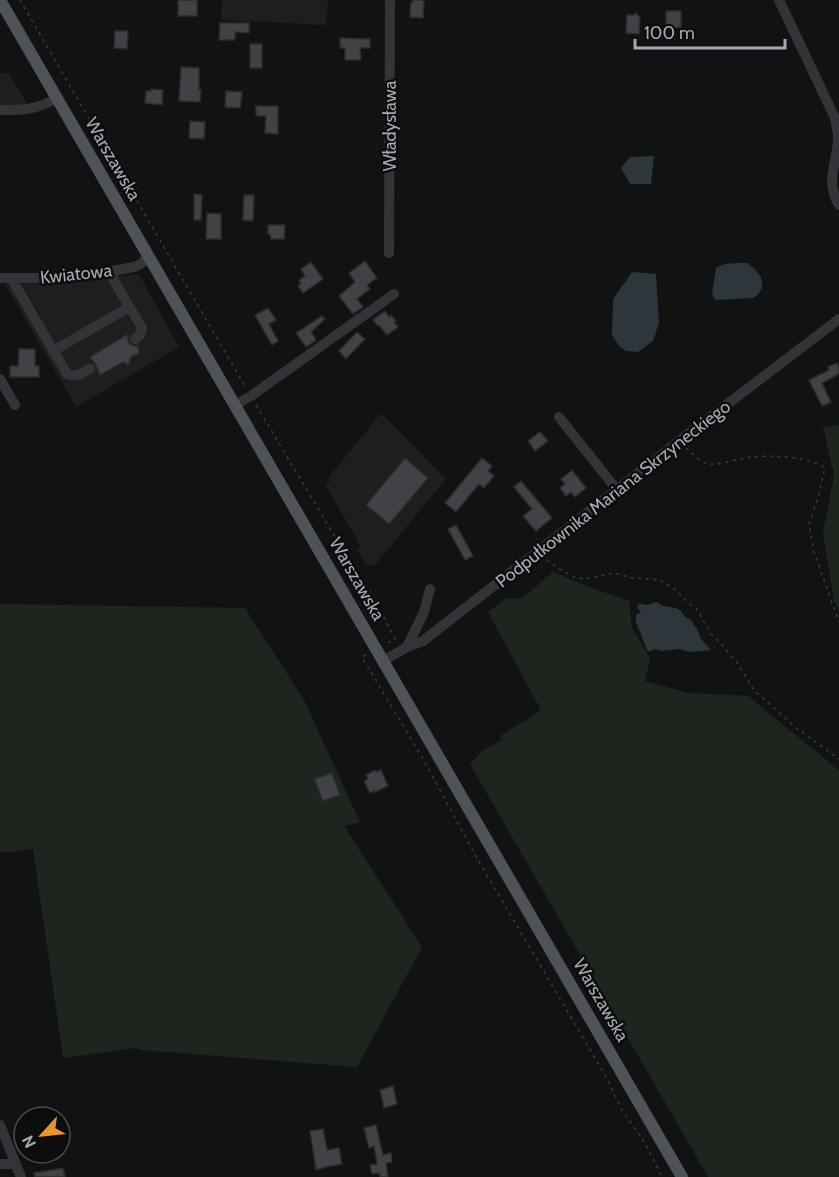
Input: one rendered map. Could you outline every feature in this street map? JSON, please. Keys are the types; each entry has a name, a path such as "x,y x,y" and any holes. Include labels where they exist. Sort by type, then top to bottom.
{"main road":[{"name":"Warszawska","path":"0,0 682,1177"}],"street":[{"name":"Władysława","path":"389,253 390,0"},
{"path":"779,0 835,118 838,136 831,185 839,205"},
{"path":"0,110 37,107 57,98"},
{"name":"Kwiatowa","path":"5,278 56,278 112,271 141,264 148,256"},
{"path":"112,271 114,281 142,328 140,335 135,339"},
{"path":"5,278 67,374 77,376 90,369"},
{"path":"234,405 251,396 394,294"},
{"path":"53,351 129,307"},
{"name":"Podpułkownika Mariana Skrzyneckiego","path":"383,661 407,646 423,641 839,319"},
{"path":"0,379 15,405"},
{"path":"559,417 617,490"},
{"path":"407,646 424,612 430,589"},
{"path":"0,1125 12,1156"}],"path":[{"path":"20,0 251,396 358,575 369,589 395,639 384,645"},
{"path":"679,441 700,460 709,464 751,457 782,458 807,460 825,468 809,524 814,552 839,622"},
{"path":"538,553 574,577 585,579 615,573 632,578 664,582 696,608 711,634 736,662 754,690 795,727 839,759"},
{"path":"369,653 362,657 605,1075 622,1110 646,1145 662,1177"}],"shaded area":[{"path":"222,0 328,0 326,25 221,20"},
{"path":"0,73 9,73 26,104 0,105"},
{"path":"654,156 651,184 630,184 621,168 630,157"},
{"path":"747,263 756,270 762,280 758,294 753,298 715,300 712,294 716,268 727,264"},
{"path":"632,272 656,274 659,323 653,341 638,352 626,351 619,346 612,335 613,299"},
{"path":"139,274 179,347 76,407 5,284 67,283"},
{"path":"381,413 446,479 375,565 366,565 357,549 361,547 325,484 330,482 328,478"},
{"path":"839,425 839,610 834,602 823,533 834,475 823,427"},
{"path":"553,572 629,601 632,628 650,658 645,681 689,693 748,696 839,770 839,1177 708,1177 470,764 483,750 502,740 500,736 541,710 488,612 505,599 523,598"},
{"path":"656,602 680,610 685,617 691,620 701,639 711,650 690,652 679,649 661,651 655,649 648,652 636,622 636,615 641,612 637,605"},
{"path":"0,604 245,608 304,700 360,822 344,826 422,947 357,1067 136,1048 63,1058 33,849 0,853"}],"building":[{"path":"178,0 197,0 197,16 178,16"},
{"path":"413,0 424,0 423,18 410,17"},
{"path":"666,11 681,11 681,28 666,28"},
{"path":"636,13 640,18 639,34 626,33 627,15"},
{"path":"220,23 249,23 249,33 235,32 235,40 219,40"},
{"path":"115,31 128,31 127,49 114,48"},
{"path":"340,38 370,39 370,48 360,48 361,60 345,60 345,48 340,48"},
{"path":"250,44 262,44 262,68 250,68"},
{"path":"181,67 199,68 200,102 179,101"},
{"path":"151,89 163,90 162,105 145,103 146,91 151,91"},
{"path":"226,91 242,92 240,108 225,107"},
{"path":"256,106 278,106 278,134 265,133 266,116 256,116"},
{"path":"190,121 205,122 204,139 189,138"},
{"path":"194,194 202,195 201,220 194,220"},
{"path":"244,195 254,195 253,221 243,220"},
{"path":"207,213 221,214 221,239 206,239"},
{"path":"268,225 285,225 284,239 271,239 268,234"},
{"path":"365,261 377,278 367,285 370,289 357,299 363,307 353,314 339,296 355,282 349,273"},
{"path":"311,262 323,279 303,293 298,286 301,284 299,280 305,276 301,269"},
{"path":"268,308 276,320 269,324 278,341 272,345 255,315"},
{"path":"385,311 396,321 394,322 398,327 387,335 373,320"},
{"path":"322,316 325,319 311,332 316,340 306,347 296,333"},
{"path":"357,332 365,339 346,359 339,351"},
{"path":"128,334 129,343 137,346 139,353 131,357 128,365 123,362 100,375 90,357"},
{"path":"19,349 35,349 35,366 39,366 39,377 10,377 10,366 18,366"},
{"path":"837,363 839,374 822,383 831,402 822,406 809,380 829,370 828,367"},
{"path":"540,432 548,441 535,451 528,441"},
{"path":"405,458 428,478 389,524 366,505"},
{"path":"482,458 492,466 488,471 494,476 484,488 479,484 456,512 445,503"},
{"path":"572,470 586,488 575,497 571,492 566,496 560,488 565,484 561,479"},
{"path":"521,481 552,518 536,531 523,516 532,509 514,487"},
{"path":"456,525 473,556 465,560 448,529"},
{"path":"375,770 376,772 381,770 388,786 370,793 364,781 368,779 366,775"},
{"path":"332,773 340,795 323,801 314,779"},
{"path":"393,1086 397,1104 384,1108 380,1090"},
{"path":"376,1125 383,1155 391,1153 392,1162 386,1163 388,1177 380,1177 379,1173 372,1174 370,1165 377,1164 374,1146 369,1148 364,1128"},
{"path":"323,1129 327,1150 339,1148 342,1164 316,1170 310,1131"},
{"path":"63,1168 65,1177 35,1177 34,1173"}]}
